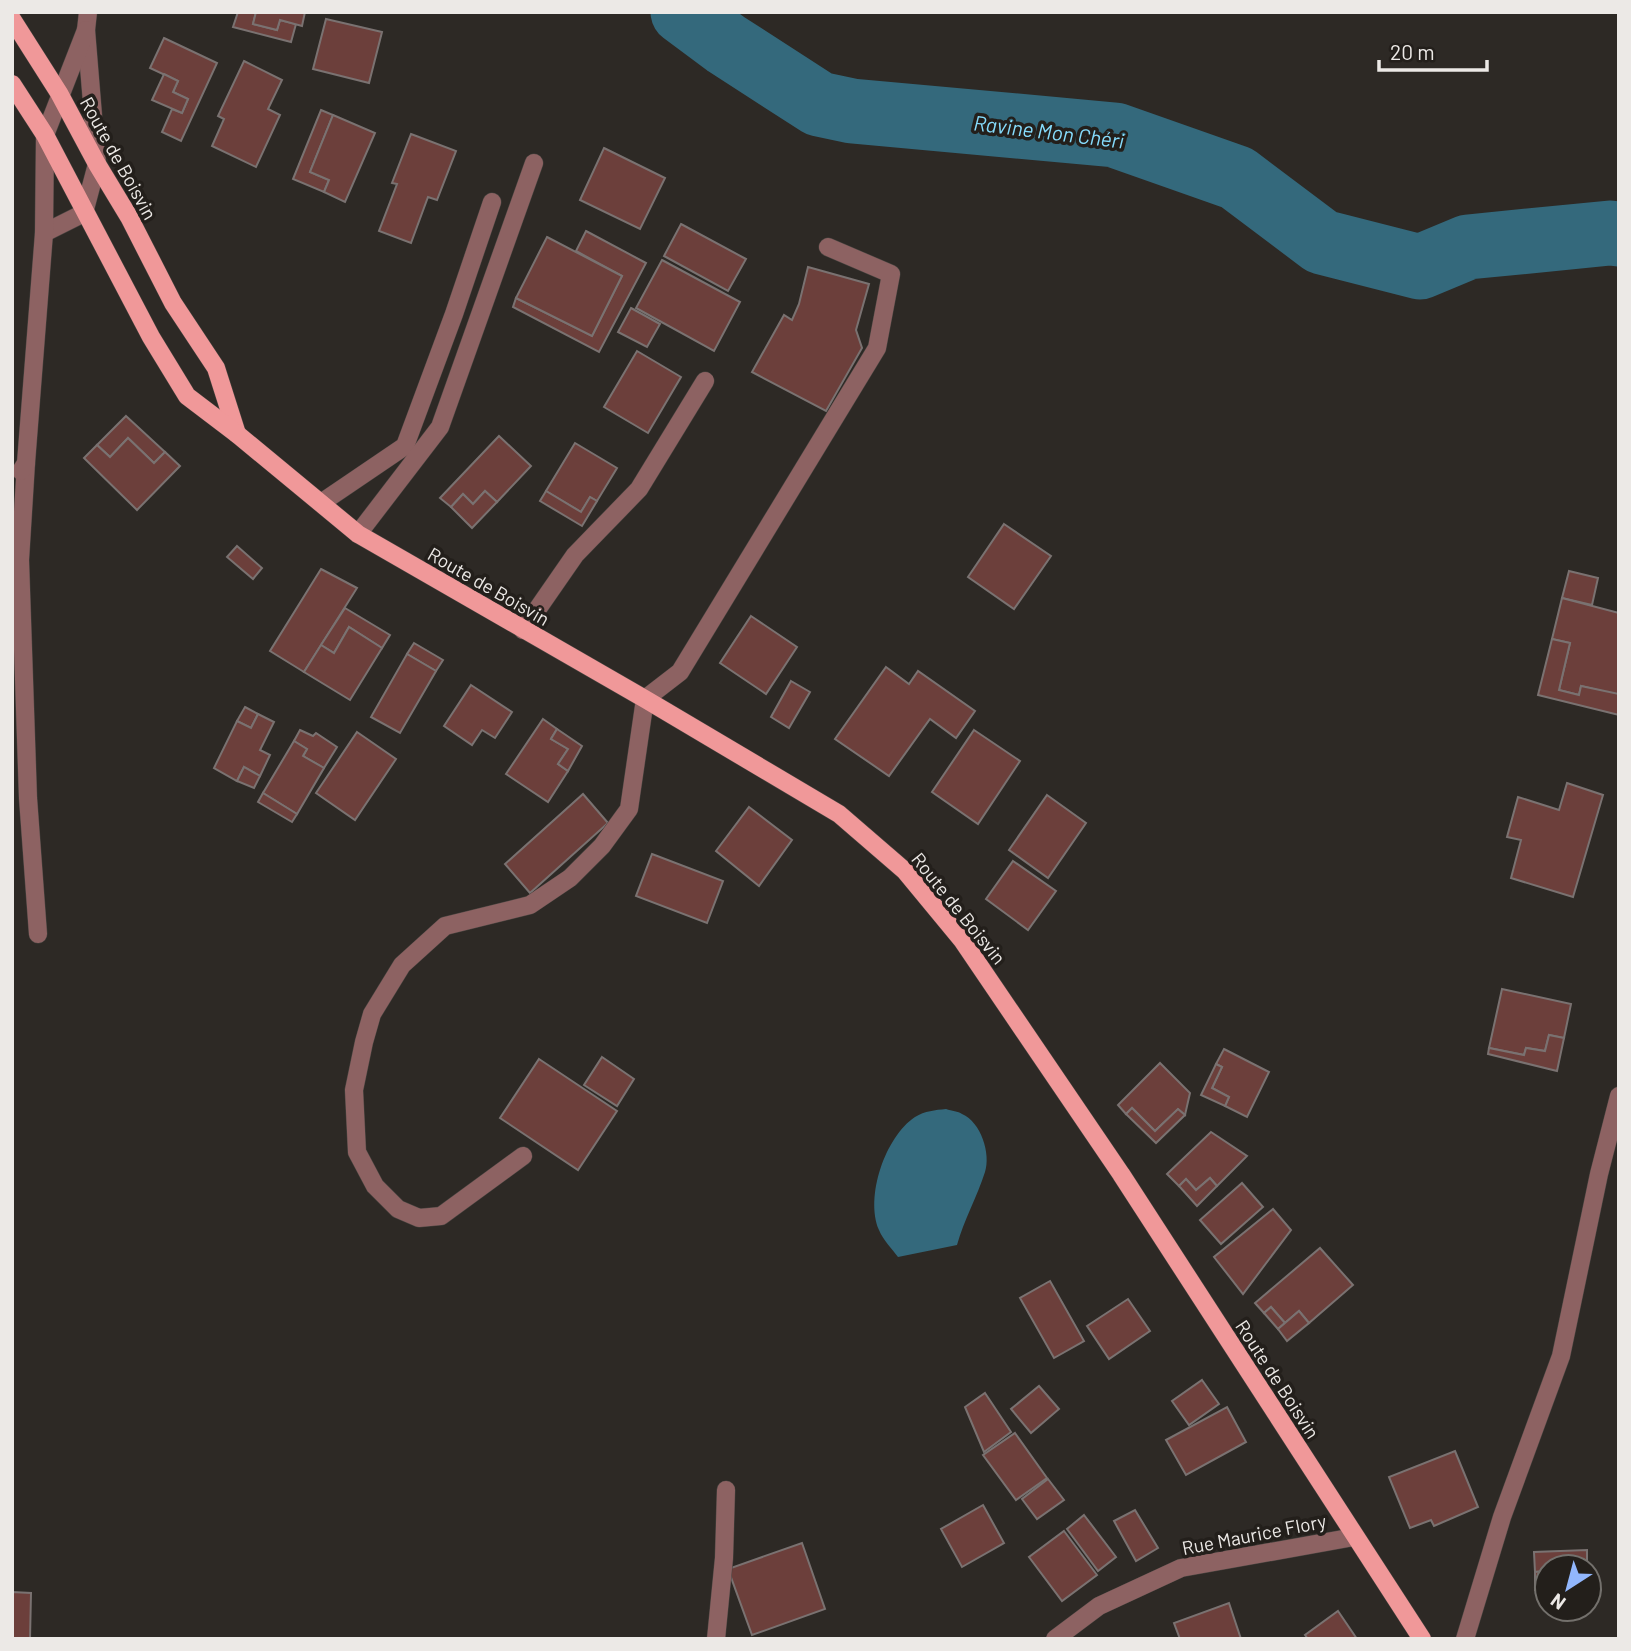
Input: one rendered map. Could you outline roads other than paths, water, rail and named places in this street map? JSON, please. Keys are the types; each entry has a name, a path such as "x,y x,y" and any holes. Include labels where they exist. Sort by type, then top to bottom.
{"main road":[{"name":"Route de Boisvin","path":"12,19 60,93 173,303 216,368 237,434"},
{"name":"Route de Boisvin","path":"12,85 45,135 150,337 187,396 358,534 839,814 905,871 962,940 1121,1174 1422,1639"}],"street":[{"path":"38,934 28,798 20,560 44,233 45,135 87,21"},
{"path":"44,233 84,213 97,164 87,21"},
{"path":"358,534 440,428 534,163"},
{"path":"321,503 404,446 454,314 492,202"},
{"path":"523,1156 441,1216 419,1218 398,1209 375,1186 357,1152 354,1090 372,1014 402,965 445,926 530,905 570,878 602,846 629,809 645,699 680,672 877,348 891,274 828,247"},
{"path":"523,630 575,555 639,489 705,381"},
{"path":"12,486 26,463"},
{"path":"1465,1639 1502,1517 1561,1356 1599,1174 1619,1096"},
{"path":"716,1639 724,1558 726,1490"},
{"name":"Rue Maurice Flory","path":"1055,1639 1100,1606 1181,1568 1354,1537"}],"water":[{"path":"946,1109 969,1118 979,1131 987,1156 985,1172 957,1245 898,1257 881,1234 875,1216 874,1201 880,1169 904,1126 923,1113"}],"waterway":[{"name":"Ravine Mon Chéri","path":"683,12 726,44 819,104 852,111 1115,135 1237,178 1322,242 1420,267 1468,247 1619,234"}]}
